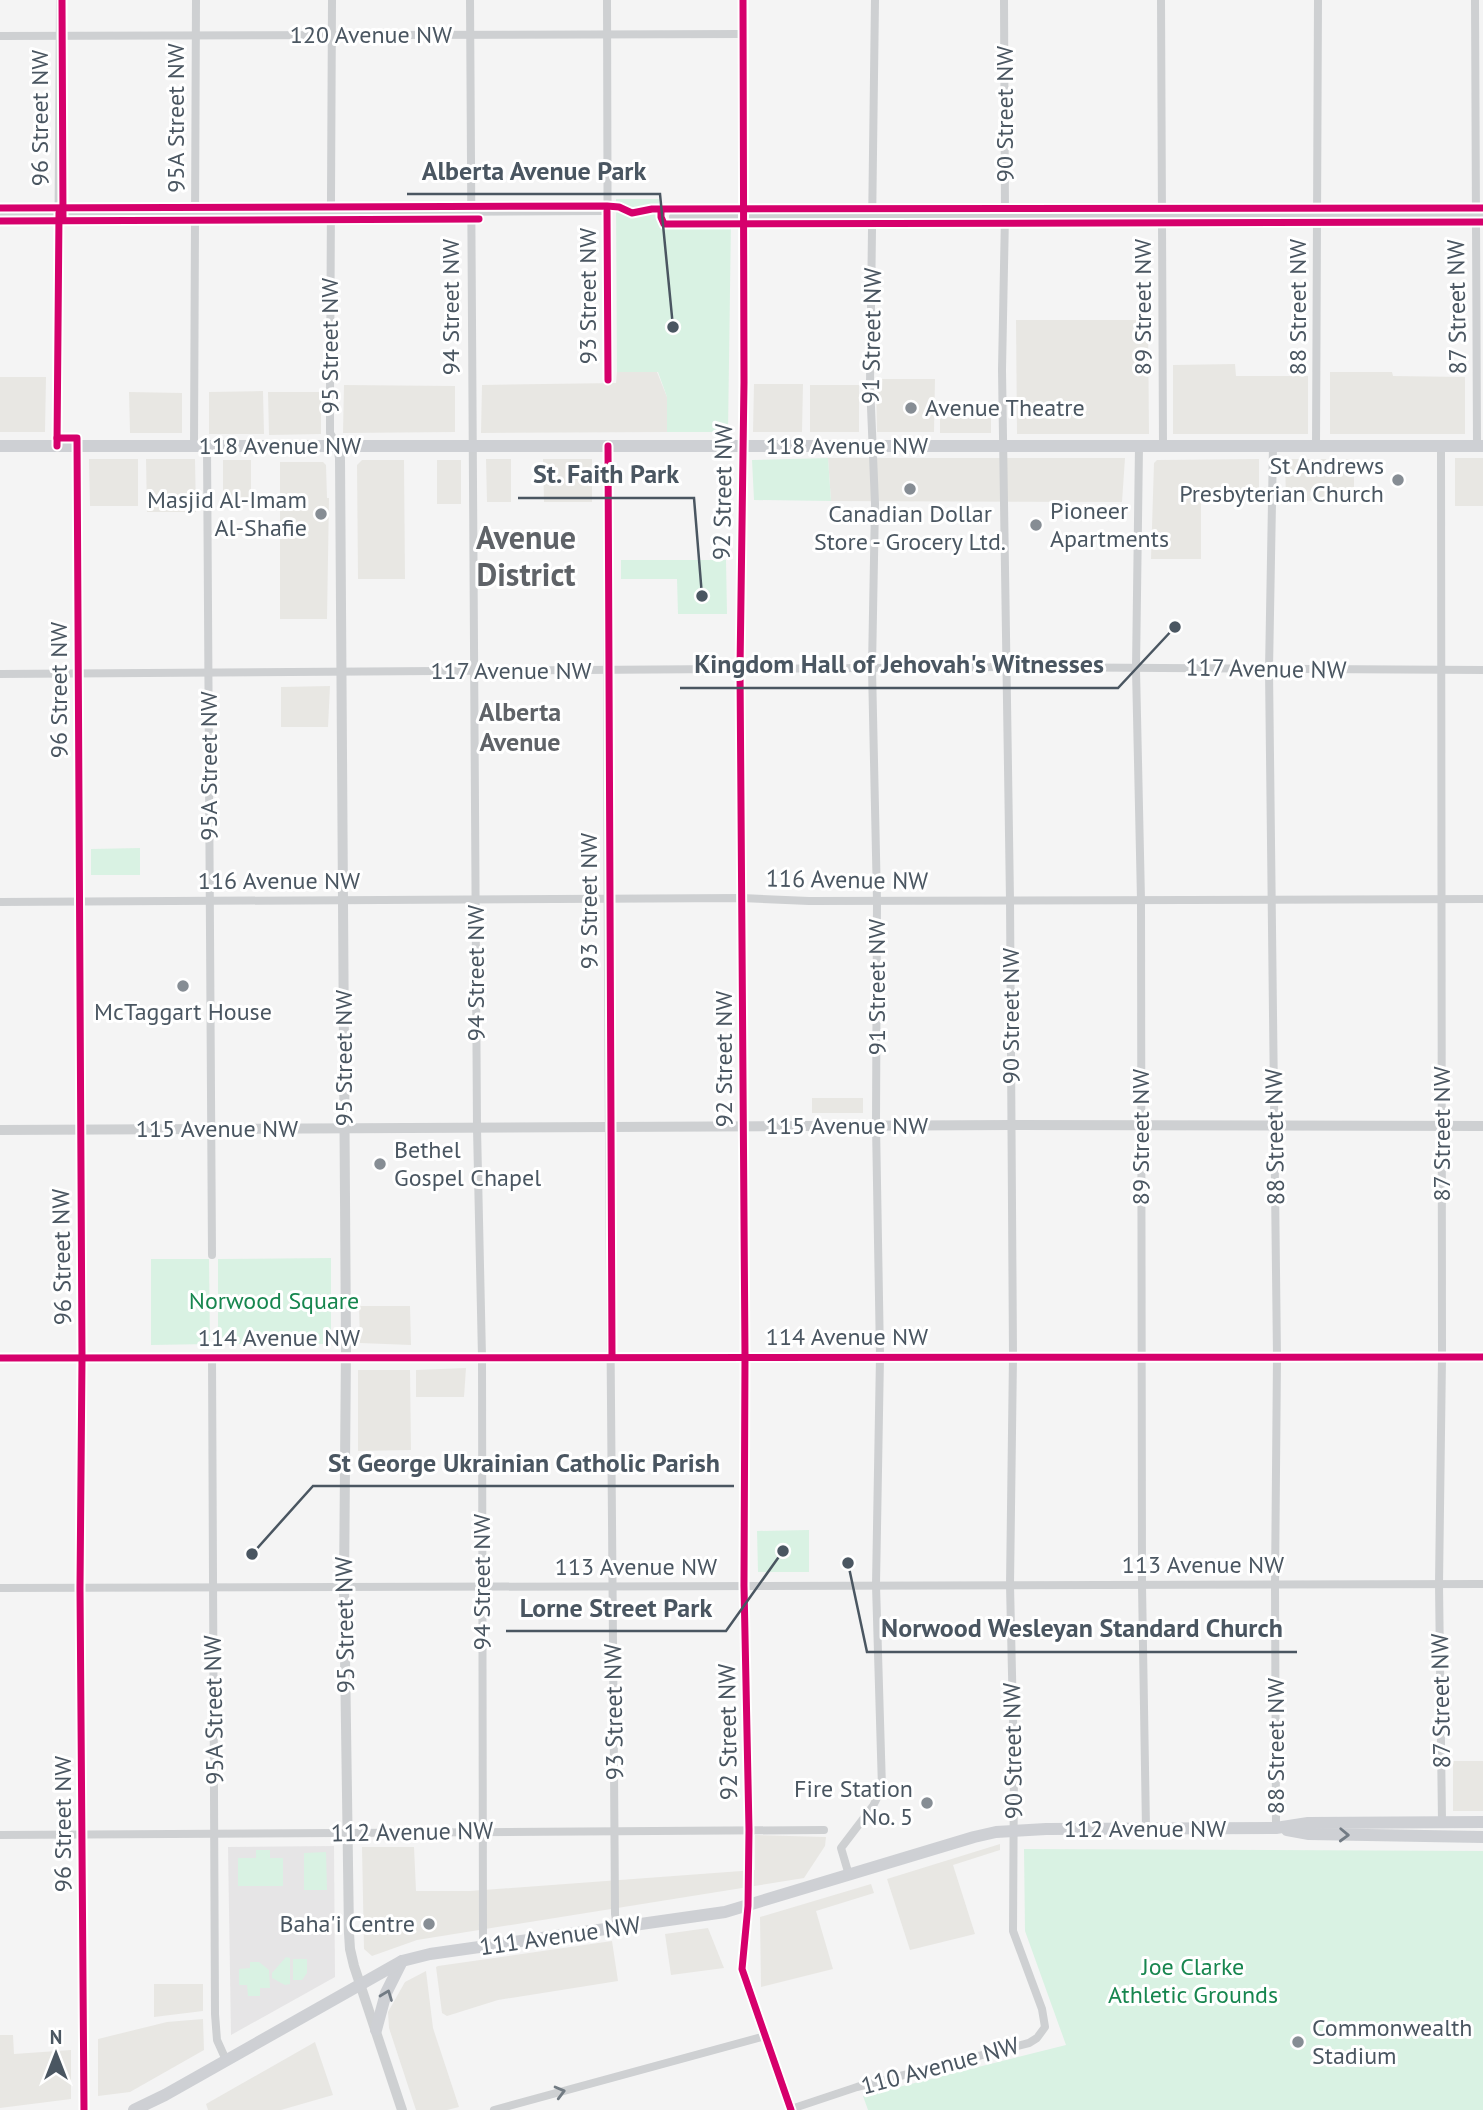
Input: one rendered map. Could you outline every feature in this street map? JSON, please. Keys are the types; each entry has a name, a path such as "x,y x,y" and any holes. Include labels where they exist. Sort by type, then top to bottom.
{"main road":[{"name":"118 Avenue NW","path":"0,446 1480,446"},
{"name":"112 Avenue NW","path":"1014,1830 1276,1828 1308,1823 1483,1822"},
{"name":"112 Avenue NW","path":"1276,1828 1309,1834 1483,1838"},
{"name":"111 Avenue NW","path":"135,2110 402,1961 430,1954 725,1912 974,1837 1014,1830"},
{"path":"376,2030 386,1993 402,1961"}],"street":[{"name":"96 Street NW","path":"57,446 60,0"},
{"name":"95A Street NW","path":"196,0 195,214 208,672 212,1255"},
{"name":"95 Street NW","path":"332,0 330,433 338,446 340,458 346,1357 344,1587 350,1949 402,2110"},
{"name":"94 Street NW","path":"470,0 477,1128 482,1357 483,1946"},
{"name":"93 Street NW","path":"607,0 608,380"},
{"name":"92 Street NW","path":"743,0 744,382 740,669 744,1586 749,1830 748,1906 742,1969 791,2110"},
{"name":"91 Street NW","path":"849,1875 841,1848 873,1806 882,1788 876,1585 880,1356 876,1125 877,901 872,668 875,504 870,383 875,0"},
{"name":"90 Street NW","path":"1004,0 1005,215 1002,370 1010,900 1013,1931 1042,2009 1045,2027"},
{"name":"89 Street NW","path":"1161,0 1163,446"},
{"name":"88 Street NW","path":"1316,446 1318,0"},
{"name":"87 Street NW","path":"1475,0 1480,446"},
{"name":"120 Avenue NW","path":"0,36 742,34"},
{"path":"0,214 59,211 195,214 607,211"},
{"path":"673,217 1479,215"},
{"name":"96 Street NW","path":"77,446 84,2110"},
{"name":"93 Street NW","path":"608,446 612,1586 617,1928"},
{"name":"89 Street NW","path":"1139,446 1136,669 1141,900 1144,1357 1142,1585 1146,1829"},
{"name":"88 Street NW","path":"1273,446 1269,670 1277,1357 1276,1828"},
{"name":"87 Street NW","path":"1441,446 1442,1822"},
{"name":"117 Avenue NW","path":"0,674 1006,667 1483,670"},
{"name":"116 Avenue NW","path":"0,902 742,898 877,901 1483,899"},
{"name":"115 Avenue NW","path":"0,1130 1141,1124 1483,1126"},
{"name":"95A Street NW","path":"212,1357 216,2035 226,2060"},
{"name":"114 Avenue NW","path":"0,1358 1483,1357"},
{"name":"113 Avenue NW","path":"0,1588 1483,1584"},
{"name":"112 Avenue NW","path":"0,1835 824,1830"},
{"name":"110 Avenue NW","path":"791,2110 857,2087 1029,2043 1037,2038 1045,2027"},
{"path":"494,2110 765,2036"}],"shaded area":[{"path":"1016,320 1148,320 1149,434 1017,434"},
{"path":"1235,364 1236,376 1308,376 1308,434 1173,434 1173,365"},
{"path":"617,372 657,372 667,397 667,432 481,433 482,385 616,383"},
{"path":"1330,372 1392,372 1393,376 1465,377 1465,434 1330,434"},
{"path":"0,377 46,377 45,432 0,432"},
{"path":"876,379 935,379 934,432 877,432"},
{"path":"754,384 803,384 802,432 753,432"},
{"path":"344,385 455,386 455,432 343,433"},
{"path":"810,385 859,385 859,432 810,432"},
{"path":"263,391 264,434 209,434 209,392"},
{"path":"129,392 182,393 182,433 130,433"},
{"path":"268,392 321,392 321,434 269,435"},
{"path":"940,417 991,418 991,433 940,433"},
{"path":"828,458 1125,458 1122,502 831,501"},
{"path":"1455,458 1483,458 1483,506 1455,506"},
{"path":"89,459 138,459 138,506 90,506"},
{"path":"146,459 195,459 196,512 147,512"},
{"path":"486,459 511,459 511,502 487,502"},
{"path":"543,459 592,459 592,502 544,502"},
{"path":"1259,459 1259,502 1201,501 1201,559 1151,559 1154,463 1157,460"},
{"path":"1285,459 1354,459 1354,500 1286,501"},
{"path":"223,460 251,460 251,504 223,504"},
{"path":"362,460 404,460 405,579 358,579 357,465"},
{"path":"437,460 461,460 461,504 437,504"},
{"path":"280,462 323,462 326,465 329,498 327,619 280,619"},
{"path":"330,686 328,727 281,727 281,687"},
{"path":"812,1098 863,1098 863,1113 812,1113"},
{"path":"359,1306 410,1306 411,1345 360,1343"},
{"path":"466,1368 464,1397 416,1397 416,1370"},
{"path":"358,1370 410,1370 411,1450 358,1451"},
{"path":"1453,1761 1483,1761 1483,1811 1453,1811"},
{"path":"755,1835 826,1837 825,1846 804,1878 417,1940 372,1956 364,1949 362,1847 414,1847 416,1891 470,1891 755,1870"},
{"path":"1000,1844 1000,1850 953,1865 975,1934 910,1950 887,1879"},
{"path":"334,1846 335,1977 231,2035 228,1847"},
{"path":"871,1884 874,1893 816,1911 833,1969 761,1987 760,1917"},
{"path":"708,1928 724,1968 671,1975 665,1934"},
{"path":"612,1941 618,1981 498,2000 447,2016 442,2013 438,1966"},
{"path":"426,1971 433,2028 459,2107 447,2110 416,2110 389,2028 388,2012 405,1982"},
{"path":"154,1984 203,1984 203,2011 154,2017"},
{"path":"203,2019 204,2050 130,2092 98,2096 98,2039 167,2022"},
{"path":"0,2035 13,2035 14,2054 71,2050 71,2099 0,2108"},
{"path":"315,2042 333,2095 281,2110 208,2110 206,2104"}],"green space":[{"path":"616,199 659,199 659,219 731,220 728,432 667,432 667,397 658,372 617,372"},
{"path":"828,458 831,501 754,500 752,460"},
{"path":"621,560 726,560 727,614 678,614 677,579 621,579"},
{"path":"140,848 140,875 91,875 91,849"},
{"name":"Norwood Square","path":"331,1258 331,1338 325,1344 218,1344 218,1259"},
{"name":"Norwood Square","path":"151,1259 209,1259 210,1344 151,1345"},
{"path":"809,1530 809,1572 758,1572 757,1531"},
{"name":"Joe Clarke Athletic Grounds","path":"1024,1849 1483,1851 1483,2110 868,2110 863,2096 1066,2045 1025,1931"},
{"path":"256,1850 270,1850 270,1858 283,1858 283,1886 238,1886 238,1858 256,1858"},
{"path":"326,1852 327,1890 304,1890 304,1853"},
{"path":"286,1957 290,1958 290,1984 285,1985 272,1978 272,1973"},
{"path":"293,1959 307,1959 307,1973 302,1980 293,1980"},
{"path":"250,1962 259,1962 269,1970 270,1988 260,1988 260,1996 248,1996 247,1985 239,1985 239,1969 250,1968"}],"cycle path":[{"path":"62,0 63,217"},
{"path":"743,0 744,382 740,669 744,1586 749,1830 748,1906 742,1969 791,2110"},
{"path":"0,208 607,206 619,207 632,213 652,209 1483,208"},
{"path":"661,210 664,224 1483,222"},
{"path":"607,211 608,380"},
{"path":"57,446 59,213"},
{"path":"0,221 479,219"},
{"path":"57,438 77,438 84,2110"},
{"path":"608,446 612,1356"},
{"path":"0,1358 1483,1357"}],"place":[{"name":"Alberta Avenue Park","path":"673,327"},
{"name":"Avenue Theatre","path":"911,408"},
{"name":"St Andrews Presbyterian Church","path":"1398,480"},
{"name":"Canadian Dollar Store - Grocery Ltd.","path":"910,489"},
{"name":"Masjid Al-Imam Al-Shafie","path":"321,514"},
{"name":"Pioneer Apartments","path":"1036,525"},
{"name":"St. Faith Park","path":"702,596"},
{"name":"Kingdom Hall of Jehovah's Witnesses","path":"1175,627"},
{"name":"McTaggart House","path":"183,986"},
{"name":"Bethel Gospel Chapel","path":"380,1164"},
{"name":"Lorne Street Park","path":"783,1551"},
{"name":"St George Ukrainian Catholic Parish","path":"252,1554"},
{"name":"Norwood Wesleyan Standard Church","path":"848,1563"},
{"name":"Fire Station No. 5","path":"927,1803"},
{"name":"Baha'i Centre","path":"429,1924"},
{"name":"Commonwealth Stadium","path":"1298,2042"}],"district":[{"name":"Avenue District","path":"526,556"},
{"name":"Alberta Avenue","path":"520,727"}]}
